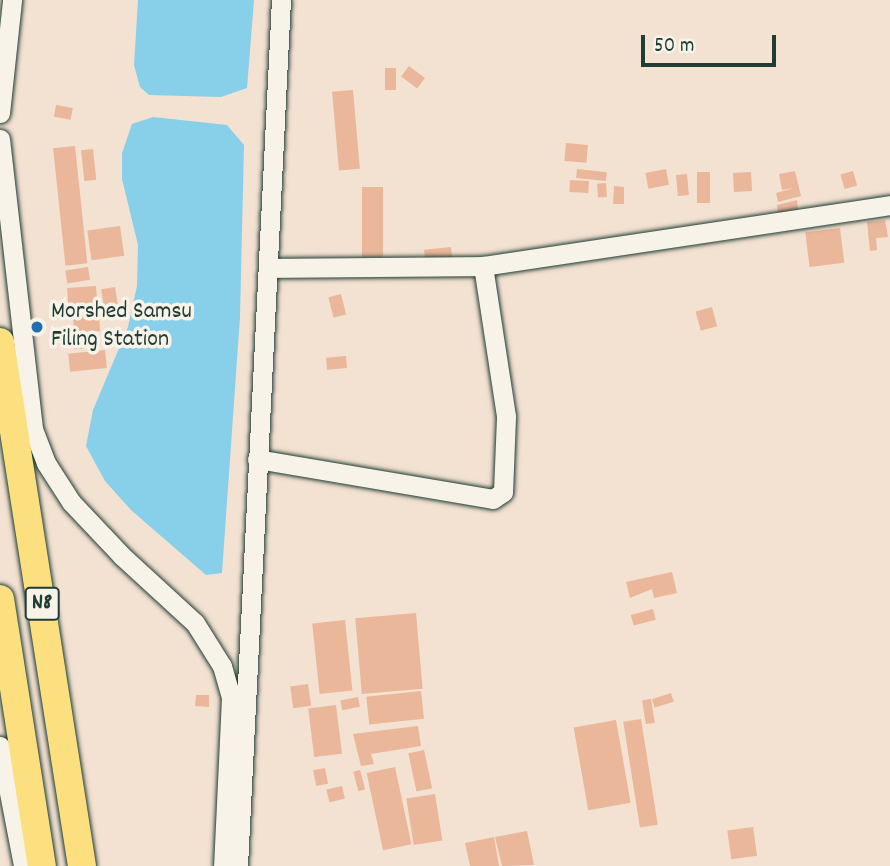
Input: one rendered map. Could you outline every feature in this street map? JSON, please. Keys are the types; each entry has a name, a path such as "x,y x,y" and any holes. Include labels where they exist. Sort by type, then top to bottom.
{"highway":[{"name":"N8","path":"0,342 82,866"},
{"name":"N8","path":"0,599 42,866"}],"street":[{"path":"0,113 12,0"},
{"path":"239,866 257,459 271,268 281,0"},
{"path":"0,139 33,429 46,463 71,502 122,556 195,623 222,666 231,698 223,866"},
{"path":"271,268 483,267 890,205"},
{"path":"257,459 499,498 506,416 483,267"},
{"path":"0,746 23,866"}],"water":[{"path":"138,0 254,0 247,88 221,97 149,95 140,87 134,65"},
{"path":"153,117 227,125 244,145 240,317 222,573 206,575 131,510 105,481 86,446 93,410 128,327 137,286 138,245 122,179 122,153 132,124"}],"building":[{"path":"409,66 425,78 417,88 401,76"},
{"path":"385,68 396,68 396,90 385,90"},
{"path":"353,90 360,169 339,171 332,92"},
{"path":"56,105 73,108 71,120 54,117"},
{"path":"566,143 588,145 586,163 564,161"},
{"path":"75,146 87,263 65,266 53,148"},
{"path":"93,149 96,180 84,181 81,150"},
{"path":"577,169 607,172 606,181 576,178"},
{"path":"666,169 669,185 648,189 645,173"},
{"path":"795,171 801,196 778,202 776,193 794,188 782,190 779,174"},
{"path":"853,171 857,185 845,189 841,175"},
{"path":"697,172 710,172 710,203 697,203"},
{"path":"751,172 752,191 734,192 733,173"},
{"path":"687,174 689,195 678,196 676,175"},
{"path":"570,180 589,181 588,193 569,192"},
{"path":"606,183 607,197 598,198 597,184"},
{"path":"614,186 624,187 624,204 613,204"},
{"path":"362,187 383,187 383,257 362,257"},
{"path":"797,200 798,210 778,214 777,205"},
{"path":"885,220 888,237 876,238 877,250 870,251 867,222"},
{"path":"120,226 124,256 91,260 87,231"},
{"path":"840,228 844,263 810,267 805,232"},
{"path":"451,247 452,257 425,260 424,250"},
{"path":"88,267 90,280 67,283 65,271"},
{"path":"96,286 98,312 69,314 67,288"},
{"path":"115,287 119,312 105,314 101,289"},
{"path":"341,294 346,314 333,318 328,297"},
{"path":"712,307 717,326 701,331 696,311"},
{"path":"99,315 100,331 74,333 73,317"},
{"path":"99,335 100,347 74,349 73,337"},
{"path":"105,350 107,368 70,372 68,354"},
{"path":"346,356 347,368 327,370 326,358"},
{"path":"672,572 677,593 654,598 652,589 630,598 626,582"},
{"path":"653,609 656,620 634,626 631,615"},
{"path":"416,613 423,689 362,694 355,618"},
{"path":"345,620 352,691 320,694 312,623"},
{"path":"308,684 311,706 293,708 290,687"},
{"path":"421,691 424,719 369,725 366,697"},
{"path":"671,693 674,702 655,708 652,699"},
{"path":"196,695 209,695 209,707 195,706"},
{"path":"358,697 360,707 342,710 340,700"},
{"path":"651,699 655,723 646,724 642,700"},
{"path":"336,705 342,754 314,757 308,708"},
{"path":"641,719 658,825 640,827 623,722"},
{"path":"616,720 631,803 588,810 574,727"},
{"path":"418,726 421,746 371,754 374,764 361,766 353,734"},
{"path":"424,750 432,788 416,791 408,753"},
{"path":"395,767 411,844 383,850 367,773"},
{"path":"325,768 328,784 316,786 313,770"},
{"path":"360,770 365,789 358,791 353,772"},
{"path":"342,786 345,799 329,802 326,790"},
{"path":"435,794 442,840 414,845 406,799"},
{"path":"753,827 757,856 731,859 727,831"},
{"path":"527,831 534,865 502,866 495,837"},
{"path":"494,837 499,866 470,866 465,843"}],"place":[{"name":"Morshed Samsu Filing Station","path":"37,327"}]}
